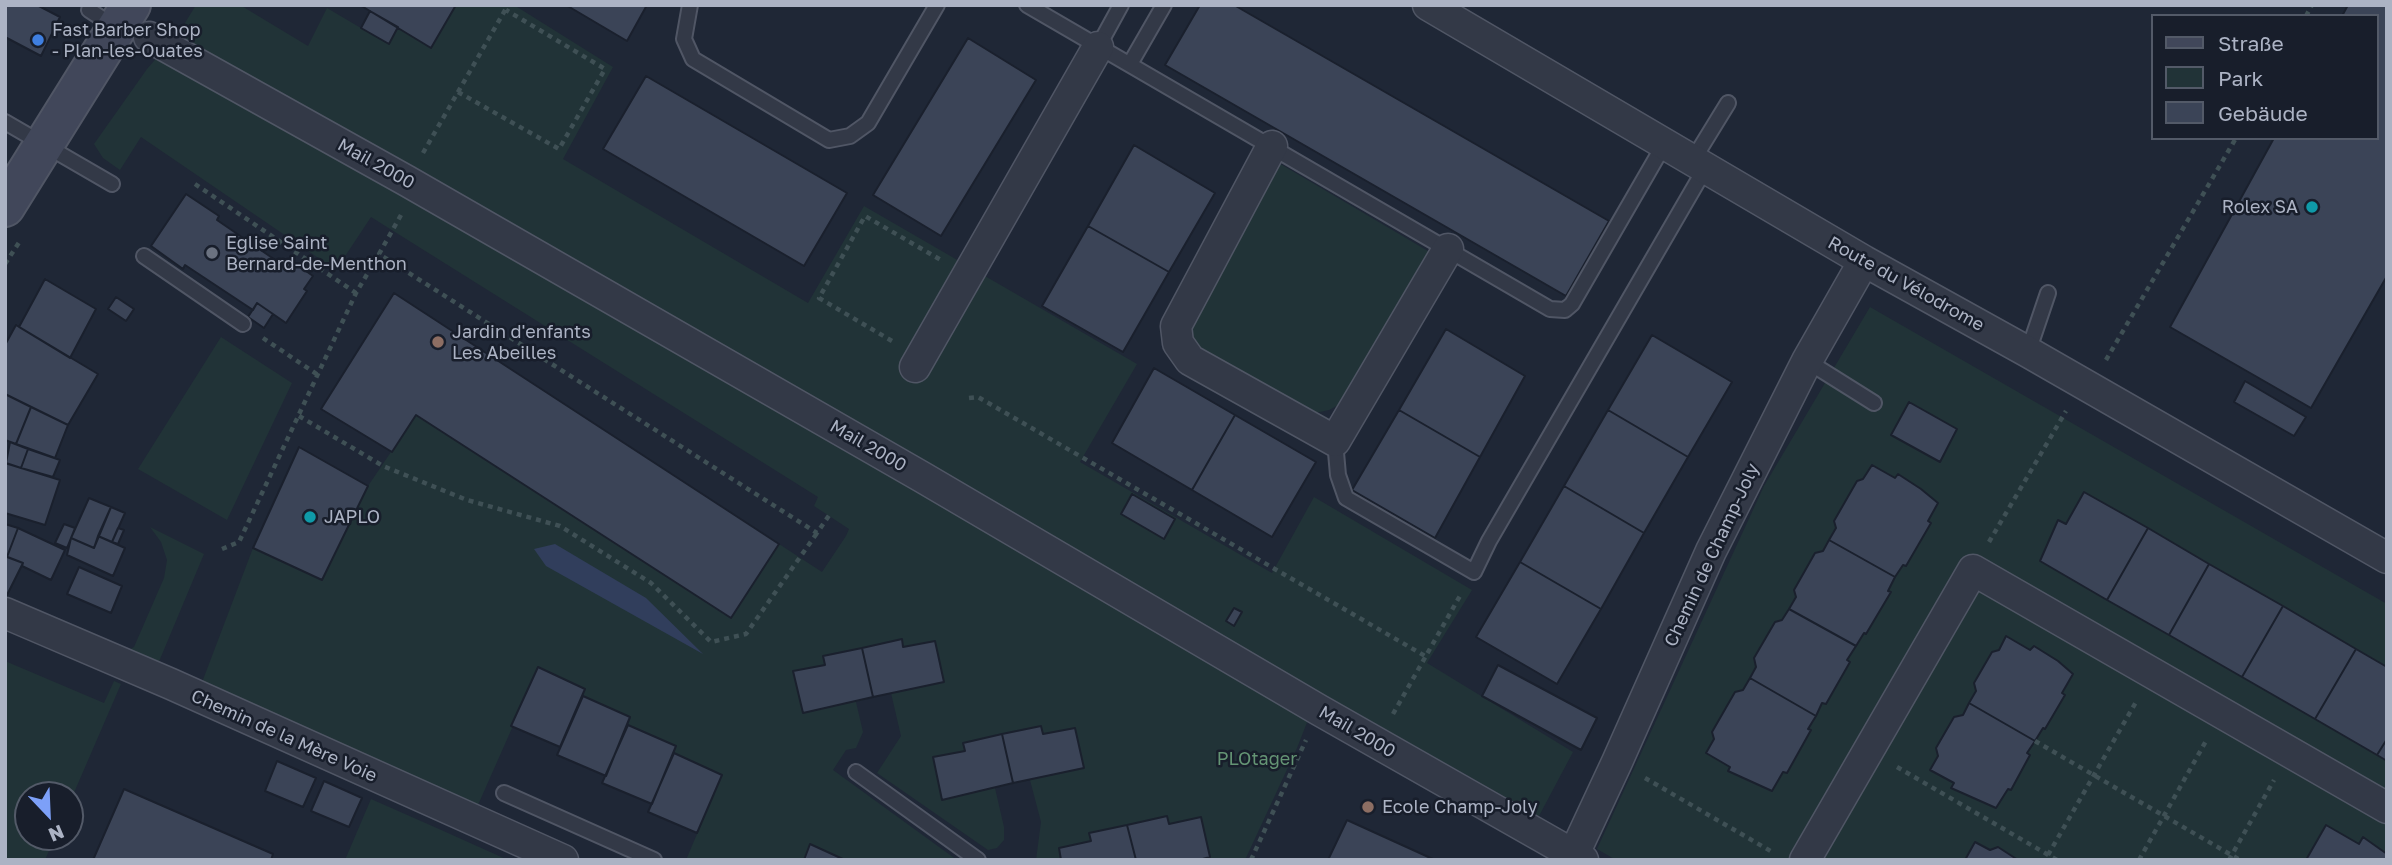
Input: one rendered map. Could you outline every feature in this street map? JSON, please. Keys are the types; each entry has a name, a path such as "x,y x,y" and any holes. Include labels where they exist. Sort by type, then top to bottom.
{"main road":[{"path":"5,206 121,20"}],"street":[{"name":"Route du Vélodrome","path":"1428,5 1864,261 2085,384 2387,558"},
{"name":"Mail 2000","path":"121,20 412,184 922,477 1376,743 1578,857"},
{"path":"918,362 1098,47"},
{"path":"1272,146 1176,326 1178,343 1190,360 1335,441 1448,249"},
{"name":"Chemin de Champ-Joly","path":"1578,857 1617,762 1711,551 1807,361 1864,261"},
{"path":"1805,860 1973,570 2387,808"},
{"name":"Chemin de la Mère Voie","path":"5,613 171,684 563,860"}],"lane":[{"path":"690,5 684,39 693,59 829,140 850,136 868,123 937,5"},
{"path":"1027,5 1550,309 1565,310 1572,304 1664,143"},
{"path":"1098,47 1121,5"},
{"path":"1130,64 1164,5"},
{"path":"1335,441 1338,475 1346,498 1474,572 1700,163 1728,103"},
{"path":"5,122 112,184"},
{"path":"144,256 243,324"},
{"path":"2028,352 2048,293"},
{"path":"1807,361 1874,403"},
{"path":"856,772 978,860"},
{"path":"503,793 653,860"}],"path":[{"path":"222,549 239,542 356,293 379,254 458,92 507,7 605,69 559,149 458,92"},
{"path":"1973,570 2062,417 2085,384 2110,356 2235,140"},
{"path":"195,184 356,293"},
{"path":"918,362 819,298 865,216 967,275"},
{"path":"379,254 817,533"},
{"path":"243,324 318,375"},
{"path":"969,398 978,397 1425,656"},
{"path":"299,416 383,466 467,500 560,526 651,583 711,642 746,634 830,514"},
{"path":"1376,743 1474,572"},
{"path":"2048,855 2152,674"},
{"path":"1251,860 1319,710"},
{"path":"2139,860 2222,713"},
{"path":"2035,741 2164,815 2230,857 2240,860"},
{"path":"1868,751 2057,860"},
{"path":"2230,857 2290,752"},
{"path":"1617,762 1775,853"}],"green space":[{"name":"PLOtager","path":"196,5 240,5 308,46 327,8 388,44 398,27 431,47 456,5 514,5 613,67 563,159 808,303 864,206 1137,364 1080,462 1272,573 1314,497 1472,590 1427,663 1573,752 1539,816 1319,692 1297,748 1245,860 1036,860 1041,822 1030,780 995,788 1004,827 1004,840 997,848 988,850 877,773 901,736 891,693 856,702 863,732 856,748 846,750 833,770 957,860 845,860 811,844 804,860 686,860 722,775 674,753 676,746 628,725 631,717 583,696 585,689 539,667 478,805 201,685 253,548 322,580 368,486 416,415 731,618 779,544 822,572 849,529 814,506 818,497 371,217 336,270 141,137 120,170 103,158 94,144 147,69 180,31"},
{"path":"1277,162 1433,254 1348,400 1329,410 1306,415 1203,356 1192,335 1191,315"},
{"path":"1870,307 2387,604 2387,860 1616,860 1597,849 1764,486"},
{"path":"221,337 292,383 227,520 138,469"},
{"path":"150,527 204,554 158,664 121,654 134,647 164,578 167,560 161,542"},
{"path":"5,661 104,703 114,681 121,684 79,781 14,781 14,851 49,851 45,860 5,860"},
{"path":"371,799 439,829 508,860 345,860"}],"water":[{"path":"555,544 646,598 703,654 546,566 534,549"}],"building":[{"path":"5,5 37,5 60,17 41,56 5,37"},
{"path":"360,5 456,5 431,48"},
{"path":"566,5 647,5 627,41"},
{"path":"1200,5 1234,5 1609,221 1566,296 1165,65"},
{"name":"Rolex SA","path":"2348,5 2387,5 2387,276 2311,408 2170,327 2273,140 2378,140 2378,14 2343,14"},
{"path":"370,11 398,27 389,44 361,28"},
{"path":"968,38 1036,80 941,236 873,195"},
{"path":"646,76 847,193 804,266 603,149"},
{"path":"1134,145 1215,193 1169,272 1088,226"},
{"name":"Eglise Saint Bernard-de-Menthon","path":"186,194 219,216 217,220 284,266 289,259 313,276 304,289 307,291 286,323 257,303 253,310 185,265 183,269 151,246"},
{"path":"1088,226 1169,272 1123,352 1042,306"},
{"path":"45,279 96,309 70,358 19,327"},
{"path":"394,293 779,544 731,618 416,415 392,452 321,409"},
{"path":"116,297 134,309 126,321 108,309"},
{"path":"257,303 273,314 264,328 248,317"},
{"path":"16,325 98,374 68,425 5,394 5,345"},
{"path":"1446,329 1525,376 1480,457 1399,410"},
{"path":"1652,335 1732,382 1688,457 1608,410"},
{"path":"1154,368 1235,415 1192,490 1112,443"},
{"path":"2245,381 2306,417 2294,436 2234,402"},
{"path":"5,394 31,407 16,444 5,440"},
{"path":"1909,402 1957,429 1940,462 1891,435"},
{"path":"31,407 68,425 55,458 16,444"},
{"path":"1399,410 1480,457 1435,538 1352,490"},
{"path":"1608,410 1688,457 1644,533 1564,486"},
{"path":"1235,415 1316,462 1272,537 1192,490"},
{"path":"10,442 28,449 21,468 6,463"},
{"name":"JAPLO","path":"299,447 368,486 322,580 253,548"},
{"path":"28,449 60,460 53,477 21,468"},
{"path":"5,463 60,480 45,525 5,513"},
{"path":"1872,465 1895,478 1898,474 1938,503 1928,521 1931,523 1906,566 1903,565 1895,577 1829,540 1836,528 1834,521 1857,481 1863,479"},
{"path":"1564,486 1644,533 1601,609 1520,562"},
{"path":"2084,492 2148,528 2107,600 2040,561 2058,520 2066,524"},
{"path":"1132,494 1175,519 1164,539 1121,514"},
{"path":"89,498 111,507 94,548 71,538"},
{"path":"111,507 125,513 112,542 98,536"},
{"path":"5,524 18,528 7,557 5,556"},
{"path":"64,524 75,528 67,548 55,543"},
{"path":"18,528 65,550 51,580 7,557"},
{"path":"118,528 124,530 118,544 112,542"},
{"path":"2148,528 2209,564 2169,635 2107,600"},
{"path":"98,536 125,548 113,576 67,555 71,538 94,548"},
{"path":"1829,540 1895,577 1888,591 1891,592 1856,646 1789,609 1796,597 1794,590 1815,553 1823,551"},
{"path":"5,556 23,563 5,599"},
{"path":"1520,562 1601,609 1557,684 1476,637"},
{"path":"2209,564 2283,606 2242,677 2169,635"},
{"path":"79,567 122,586 111,613 67,594"},
{"path":"2283,606 2356,649 2315,719 2242,677"},
{"path":"1234,608 1242,612 1234,626 1226,621"},
{"path":"1789,609 1856,646 1826,704 1822,703 1816,716 1750,678 1756,667 1754,658 1775,622 1782,620"},
{"path":"2006,636 2030,650 2034,646 2073,674 2062,693 2065,695 2035,741 1969,703 1976,691 1974,683 1992,652 1999,650"},
{"path":"902,639 903,647 935,641 944,682 873,697 862,648"},
{"path":"862,648 873,697 803,713 793,671 825,665 823,656"},
{"path":"2356,649 2387,667 2387,739 2377,755 2315,719"},
{"path":"1498,665 1597,718 1581,750 1482,696"},
{"path":"538,667 585,689 560,747 511,726"},
{"path":"1750,678 1816,716 1787,773 1783,772 1772,791 1728,771 1730,767 1706,753 1714,739 1712,732 1735,692 1743,690"},
{"path":"583,696 630,717 606,776 557,755"},
{"path":"1969,703 2035,741 2011,790 2008,789 1996,808 1951,788 1954,783 1930,770 1938,756 1936,748 1954,717 1963,715"},
{"path":"628,725 676,746 652,804 602,783"},
{"path":"1041,726 1043,734 1075,728 1084,768 1013,783 1002,734"},
{"path":"1002,734 1013,783 942,800 933,757 965,751 963,743"},
{"path":"2387,739 2387,761 2377,755"},
{"path":"674,753 722,775 697,833 648,812"},
{"path":"277,761 316,778 303,807 265,791"},
{"path":"324,781 362,798 349,827 311,811"},
{"path":"124,789 273,854 271,860 93,860"},
{"path":"1167,816 1169,824 1201,817 1210,857 1199,860 1136,860 1127,825"},
{"path":"1347,820 1435,860 1328,860"},
{"path":"1127,825 1136,860 1061,860 1059,848 1091,841 1089,833"},
{"path":"2326,825 2359,844 2363,837 2387,854 2387,860 2306,860"},
{"path":"1975,842 1990,850 1998,847 2018,860 1965,860"},
{"path":"810,844 845,860 804,860"}],"place":[{"name":"Fast Barber Shop - Plan-les-Ouates","path":"38,40"},
{"name":"Rolex SA","path":"2312,207"},
{"name":"Eglise Saint Bernard-de-Menthon","path":"212,253"},
{"name":"Jardin d'enfants Les Abeilles","path":"438,342"},
{"name":"JAPLO","path":"310,517"},
{"name":"Ecole Champ-Joly","path":"1368,807"}]}
